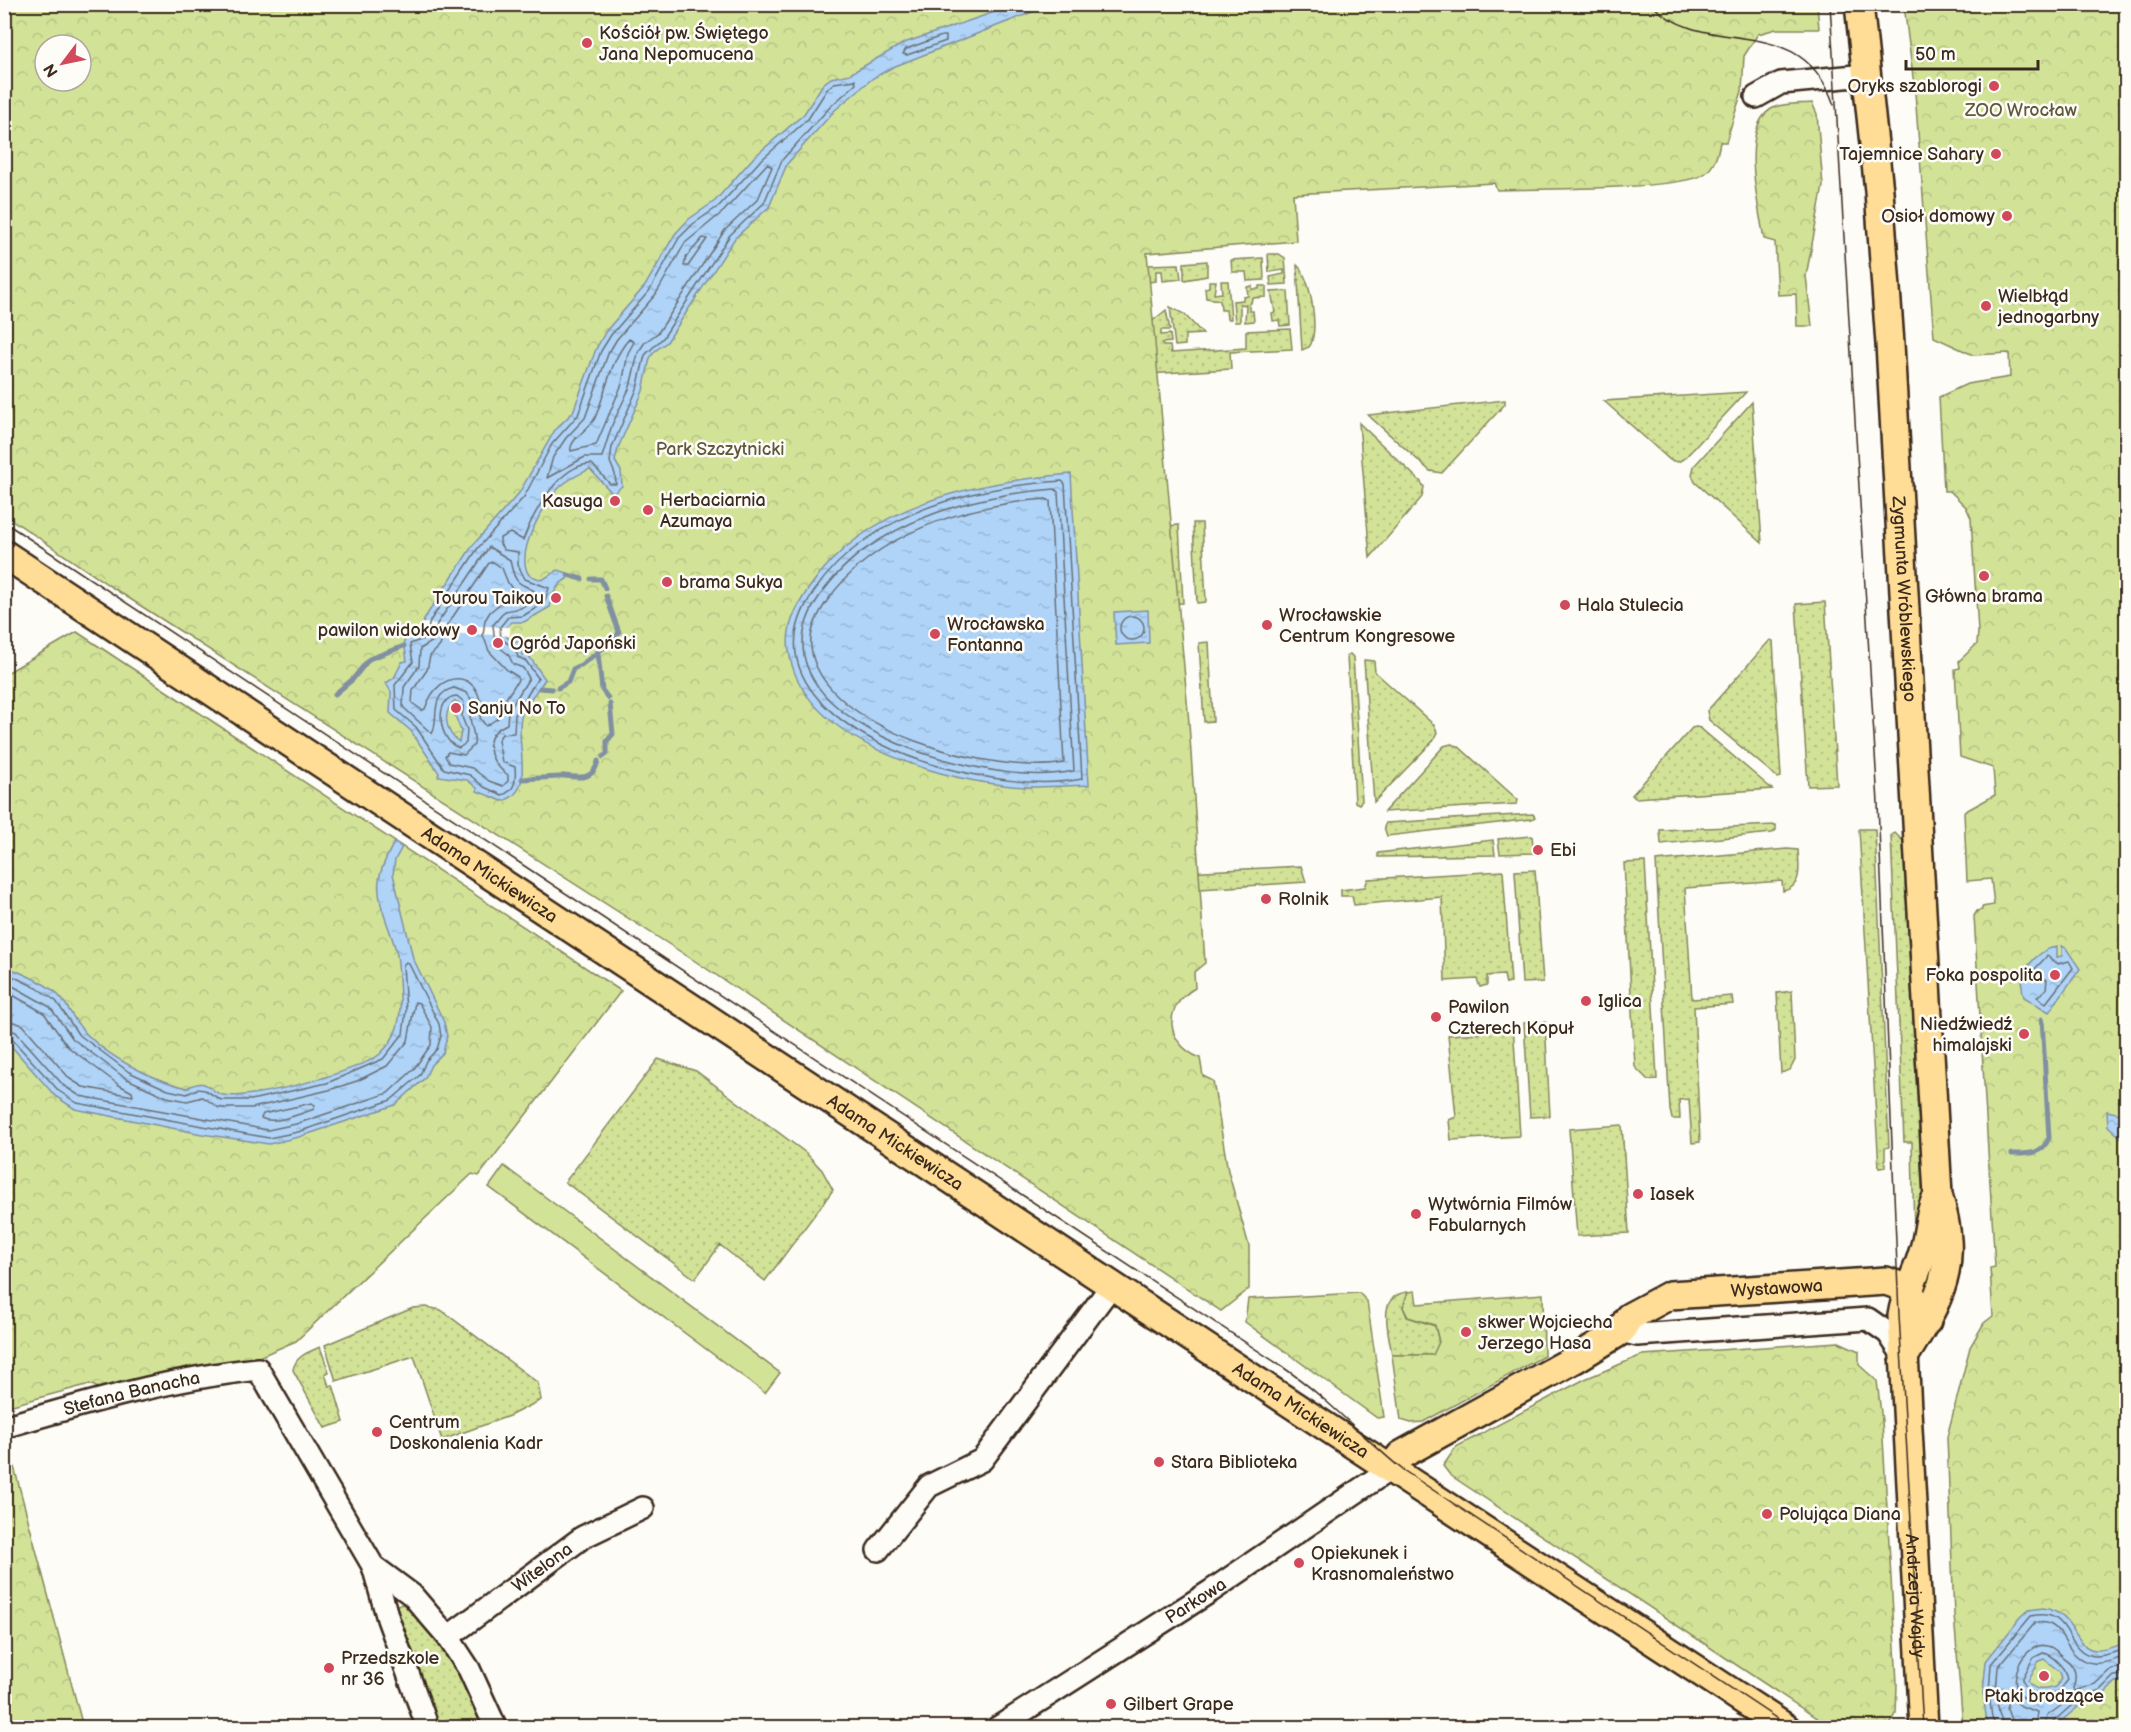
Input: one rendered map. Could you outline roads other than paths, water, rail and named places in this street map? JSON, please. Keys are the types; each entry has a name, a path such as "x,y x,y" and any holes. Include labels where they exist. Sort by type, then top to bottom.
{"main road":[{"name":"Zygmunta Wróblewskiego","path":"1859,4 1879,190 1890,344 1938,1195 1943,1213 1946,1261 1942,1290 1927,1321"},
{"name":"Adama Mickiewicza","path":"4,554 1786,1728"},
{"name":"Zygmunta Wróblewskiego","path":"1908,1289 1924,1250 1930,1213 1938,1195"},
{"name":"Wystawowa","path":"1390,1469 1401,1455 1621,1331 1629,1317 1676,1294 1870,1280 1890,1282 1908,1289"},
{"path":"1904,1357 1927,1321 1908,1289"},
{"name":"Andrzeja Wajdy","path":"1908,1289 1902,1316 1924,1727"}],"street":[{"path":"1756,97 1781,83 1866,75"},
{"path":"878,1550 929,1486 982,1460 1112,1285"},
{"name":"Wystawowa","path":"1621,1331 1637,1335 1868,1319 1888,1333 1904,1357"},
{"name":"Stefana Banacha","path":"7,1426 216,1373 258,1369 373,1566"},
{"name":"Parkowa","path":"997,1728 1219,1585 1390,1469"},
{"name":"Witelona","path":"448,1637 583,1537 643,1508"},
{"path":"373,1566 411,1595 448,1637 469,1669 496,1728"},
{"path":"373,1566 388,1619 428,1728"}],"water":[{"path":"1015,5 1050,5 893,67 873,78 835,110 787,164 769,207 735,238 667,342 650,358 643,391 618,448 615,461 621,471 622,486 614,493 611,492 590,469 571,478 554,494 533,529 525,554 525,566 529,575 542,580 558,570 568,573 567,579 555,591 550,607 524,622 512,622 506,627 506,636 511,641 522,641 525,649 523,655 527,653 545,679 522,713 520,729 522,778 519,788 513,796 502,801 477,791 477,788 467,780 438,776 439,773 411,731 390,713 391,692 386,683 394,678 402,662 407,661 404,641 408,637 422,634 424,619 473,545 519,493 555,430 573,412 596,349 606,331 645,286 675,234 689,219 715,201 754,157 804,114 823,84 831,78 850,74 904,43","holes":["455,701 459,703 455,715 461,731 459,742 451,733 447,722 451,706"]},
{"name":"Wrocławska Fontanna","path":"1071,474 1089,785 1014,786 973,781 940,773 873,748 843,730 817,708 799,681 788,642 790,626 800,603 809,588 833,559 861,535 892,517 926,502 998,483"},
{"path":"1148,610 1149,643 1116,645 1114,612"},
{"path":"394,842 402,847 395,860 393,874 413,958 444,1022 447,1036 443,1053 431,1065 425,1078 395,1105 299,1137 269,1144 202,1134 75,1109 55,1096 5,1039 5,966 35,979 56,993 82,1029 117,1058 145,1073 187,1088 200,1083 223,1095 256,1094 329,1076 369,1061 380,1054 391,1041 400,1012 397,955 382,908 379,889 381,870"},
{"path":"2057,946 2057,957 2062,956 2062,946 2066,948 2080,969 2049,1012 2024,997 2022,988 2029,965 2041,953"},
{"path":"2107,1111 2126,1115 2126,1142 2108,1126"},
{"path":"2043,1608 2062,1616 2088,1648 2103,1650 2126,1643 2126,1680 2116,1682 2103,1695 2084,1702 2054,1727 1997,1727 1987,1723 1983,1693 1986,1661 2029,1610","holes":["2044,1659 2060,1672 2062,1679 2055,1687 2037,1689 2028,1681 2038,1662"]}],"waterway":[{"path":"568,575 582,579"},
{"path":"591,579 601,579 605,588"},
{"path":"581,665 615,639 619,632 606,596"},
{"path":"335,694 353,679 369,659 404,646"},
{"path":"598,653 602,690 608,698"},
{"path":"558,688 568,682 573,669 577,667"},
{"path":"540,688 552,689"},
{"path":"603,757 607,754 607,741 613,734 610,704"},
{"path":"563,776 590,775 598,761"},
{"path":"522,779 559,777"},
{"path":"2012,1154 2038,1151 2043,1148 2049,1138 2042,1019"}],"tram line":[{"path":"1651,4 1673,21 1698,30 1776,45 1799,56 1819,75 1834,105"},
{"path":"1830,4 1878,803 1899,1315 1923,1728"},
{"path":"4,522 1284,1368 1315,1392 1403,1470 1791,1728"}],"place":[{"name":"Kościół pw. Świętego Jana Nepomucena","path":"587,43"},
{"name":"Oryks szablorogi","path":"1994,86"},
{"name":"Tajemnice Sahary","path":"1996,154"},
{"name":"Osioł domowy","path":"2007,216"},
{"name":"Wielbłąd jednogarbny","path":"1986,306"},
{"name":"Kasuga","path":"615,501"},
{"name":"Herbaciarnia Azumaya","path":"648,510"},
{"name":"Główna brama","path":"1984,576"},
{"name":"brama Sukya","path":"667,582"},
{"name":"Tourou Taikou","path":"556,598"},
{"name":"Hala Stulecia","path":"1565,605"},
{"name":"Wrocławskie Centrum Kongresowe","path":"1267,625"},
{"name":"pawilon widokowy","path":"472,630"},
{"name":"Wrocławska Fontanna","path":"935,634"},
{"name":"Ogród Japoński","path":"498,643"},
{"name":"Sanju No To","path":"456,708"},
{"name":"Ebi","path":"1538,850"},
{"name":"Rolnik","path":"1266,899"},
{"name":"Foka pospolita","path":"2055,975"},
{"name":"Iglica","path":"1586,1001"},
{"name":"Pawilon Czterech Kopuł","path":"1436,1017"},
{"name":"Niedźwiedź himalajski","path":"2024,1034"},
{"name":"Iasek","path":"1638,1194"},
{"name":"Wytwórnia Filmów Fabularnych","path":"1416,1214"},
{"name":"skwer Wojciecha Jerzego Hasa","path":"1466,1332"},
{"name":"Centrum Doskonalenia Kadr","path":"377,1432"},
{"name":"Stara Biblioteka","path":"1159,1462"},
{"name":"Polująca Diana","path":"1767,1514"},
{"name":"Opiekunek i Krasnomaleństwo","path":"1299,1563"},
{"name":"Przedszkole nr 36","path":"329,1668"},
{"name":"Ptaki brodzące","path":"2044,1676"},
{"name":"Gilbert Grape","path":"1111,1704"}],"park label":[{"name":"ZOO Wrocław","path":"2021,110"},
{"name":"Park Szczytnicki","path":"720,449"}]}
